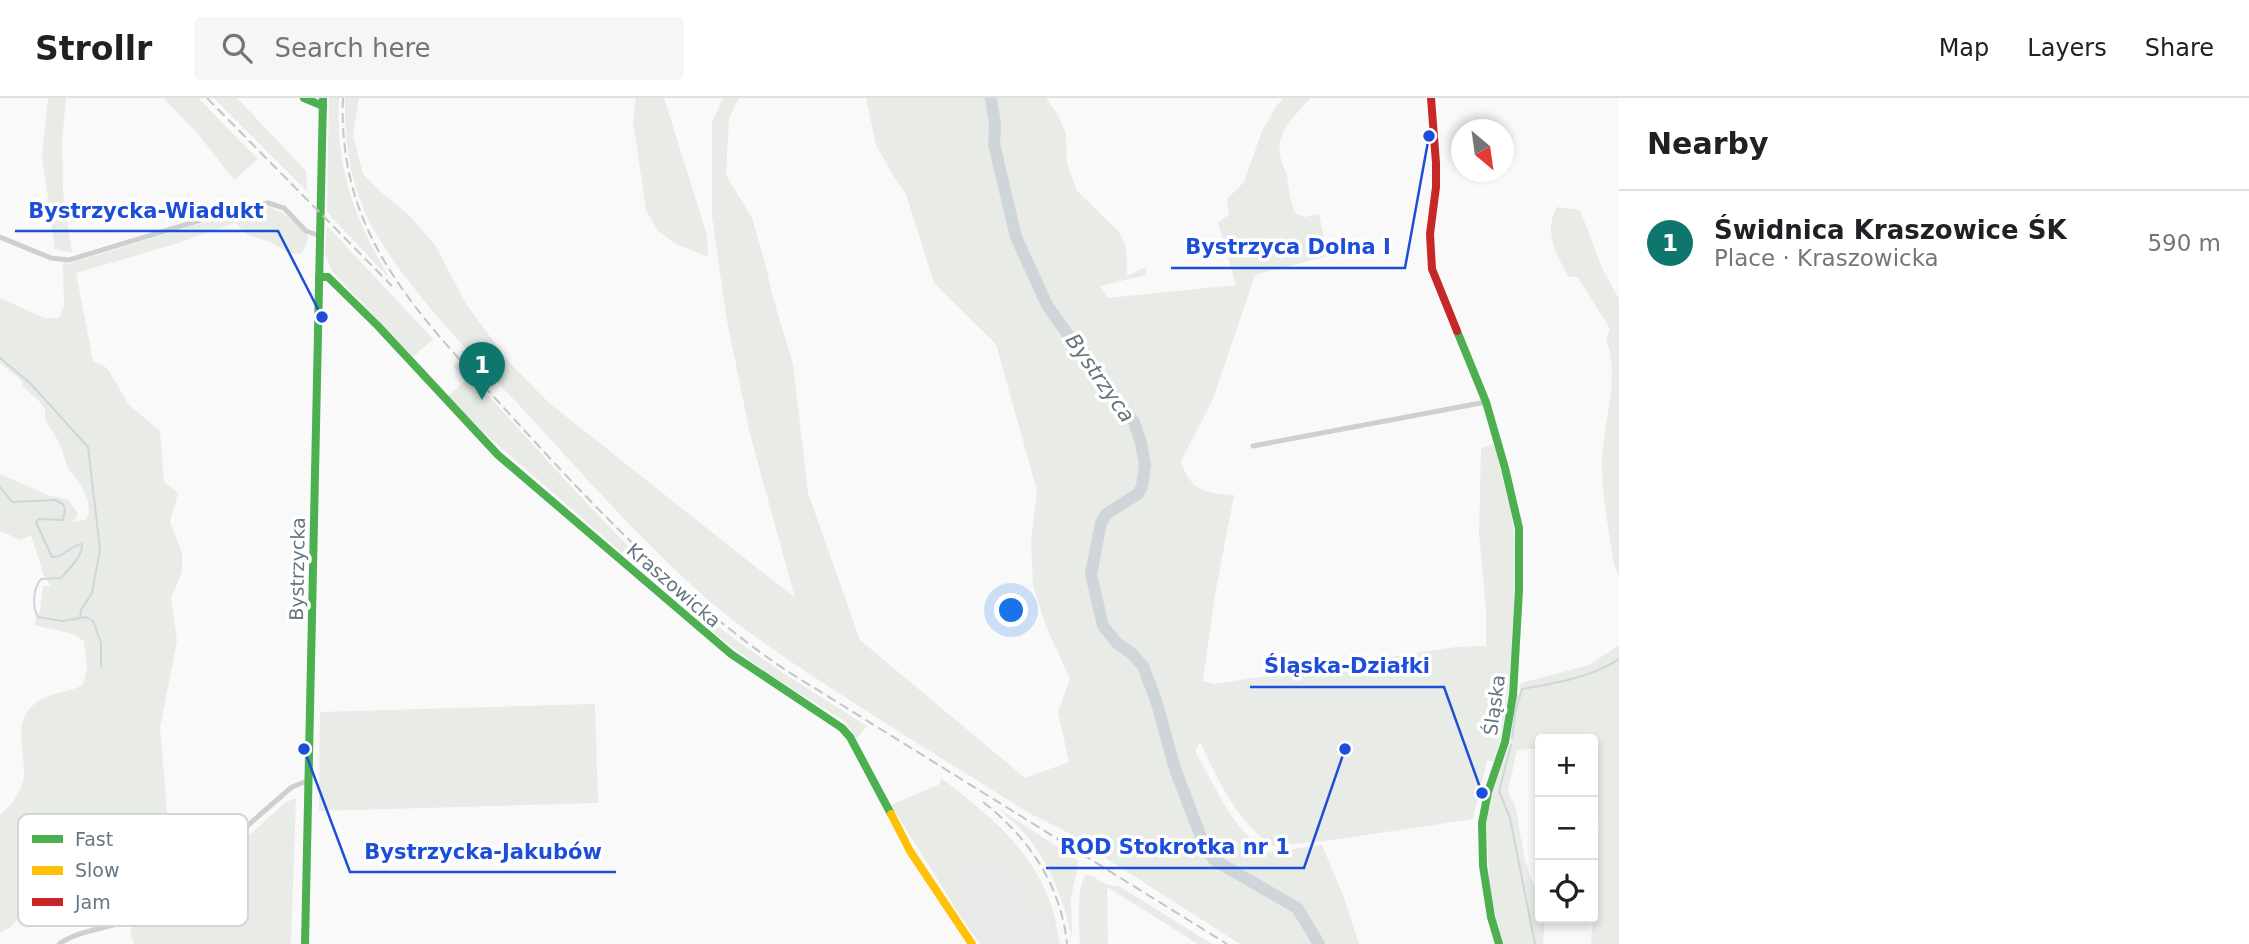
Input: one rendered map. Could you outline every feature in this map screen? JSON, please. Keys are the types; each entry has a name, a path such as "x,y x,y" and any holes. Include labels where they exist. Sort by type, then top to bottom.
{"street":[{"path":"304,98 323,102"},
{"name":"Śląska","path":"1431,98 1436,163 1430,234 1433,269 1486,402 1519,528 1519,590 1513,695 1505,742 1485,802 1482,823 1483,866 1491,917 1499,944"},
{"name":"Bystrzycka","path":"305,944 323,102"},
{"path":"0,237 51,258 69,260 233,210 268,203 284,208 306,231 320,236"},
{"name":"Kraszowicka","path":"319,277 328,277 378,326 498,455 731,654 842,728 850,737 910,851 972,944"},
{"path":"1253,446 1486,402"},
{"path":"248,825 292,787 309,780"},
{"path":"59,944 112,926"}],"shaded area":[{"path":"48,98 66,98 62,143 63,191 72,253 55,249 42,156"},
{"path":"163,98 198,98 258,159 234,180 198,134"},
{"path":"214,98 237,98 306,171 307,191"},
{"path":"329,98 339,98 340,148 357,214 390,279 327,212"},
{"path":"345,98 359,98 353,135 363,174 409,215 435,245 466,304 508,361 549,403 795,598 750,434 726,315 712,217 712,122 723,98 739,98 729,119 726,175 752,218 767,270 793,364 808,493 860,640 1025,778 1069,762 1058,712 1070,679 1046,626 1033,585 1031,543 1037,491 996,344 934,283 906,194 876,145 866,98 1046,98 1058,115 1066,134 1067,163 1077,191 1119,232 1126,247 1127,276 1146,267 1146,275 1100,286 1108,298 1236,285 1218,223 1229,214 1227,199 1244,182 1262,131 1277,105 1284,98 1310,98 1284,130 1280,155 1296,214 1305,217 1319,214 1328,256 1255,275 1213,399 1181,461 1189,479 1200,488 1234,495 1215,595 1203,681 1214,684 1456,647 1486,646 1486,609 1479,533 1481,448 1494,444 1514,531 1514,605 1505,715 1494,761 1487,761 1473,819 1273,846 1239,813 1200,742 1195,751 1218,793 1235,820 1256,844 1268,853 1322,845 1359,944 1240,944 1075,837 1024,810 871,714 756,637 696,589 607,500 443,323 389,254 366,214 354,183 348,150"},
{"path":"636,98 664,98 707,235 708,257 676,244 658,231 646,210 633,121"},
{"path":"267,207 285,215 308,236 305,249 300,254 292,254 270,242 248,235 235,223 76,273 93,361 107,368 129,405 160,431 164,482 178,493 170,522 182,553 182,572 171,598 177,641 160,728 167,814 18,814 18,918 14,924 0,933 0,815 22,785 24,764 21,735 24,717 29,709 42,699 83,685 87,668 84,641 73,634 34,625 40,610 43,586 51,586 44,576 31,535 21,540 0,531 0,474 48,495 68,500 78,513 77,518 71,522 85,520 89,514 88,500 68,468 59,442 45,420 45,409 23,387 22,381 0,363 0,298 44,318 59,318 64,306 63,262 68,264 251,208"},
{"path":"1557,207 1580,210 1602,268 1619,299 1619,576 1612,553 1602,471 1612,379 1606,339 1610,329 1578,277 1569,277 1556,252 1551,225"},
{"path":"327,226 433,339 413,357 332,271 325,255"},
{"path":"458,363 603,520 695,608 779,670 867,726 856,739 844,721 769,674 719,637 483,432 448,396 465,381 453,366"},
{"path":"1619,645 1619,944 1591,944 1592,923 1598,923 1598,734 1535,734 1535,748 1517,750 1508,791 1516,809 1525,861 1535,889 1535,923 1545,923 1543,944 1503,944 1490,893 1486,820 1489,800 1512,738 1516,694 1519,694 1521,683 1589,665"},
{"path":"595,704 598,803 319,811 320,712"},
{"path":"941,778 993,820 1022,851 1044,888 1053,910 1028,918 1009,858 961,871 959,914 891,805 940,784"},
{"path":"296,798 291,944 134,944 130,929 136,926 248,926 248,836 286,802"},
{"path":"998,808 1079,861 1071,898 1072,937 1060,896 1042,858 1023,831"},
{"path":"1009,858 1028,918 1053,910 1060,944 980,944 959,914 961,871"},
{"path":"1085,875 1107,885 1119,886 1212,944 1198,944 1107,887 1108,944 1080,944 1079,900"}],"waterway":[{"name":"Bystrzyca","path":"991,98 995,125 994,144 1016,237 1047,305 1134,422 1141,443 1145,465 1142,486 1138,494 1106,514 1101,523 1091,574 1103,626 1117,643 1143,666 1156,700 1175,769 1204,845 1214,860 1297,908 1319,944"},
{"path":"0,358 30,383 88,447 100,549 92,593 81,610 80,618"},
{"path":"0,487 12,502 55,500 63,504 63,520 39,519 36,522 52,557 60,556 82,544 82,549 61,578 41,579 35,593 35,609 38,617 63,621 86,617 93,621 101,643 101,666"},
{"path":"1512,738 1522,689 1585,675 1619,659"},
{"path":"1511,745 1499,791 1510,818 1535,944"}],"railway":[{"path":"207,98 392,286"},
{"path":"343,98 343,132 351,183 369,232 396,280 412,303 467,367 638,548 709,613 787,671 1227,944"},
{"path":"983,802 1015,831 1040,864 1058,902 1067,944"}],"traffic: fast":[{"path":"304,98 323,106"},
{"path":"305,944 323,98"},
{"path":"319,277 328,277 378,326 498,455 731,654 842,728 850,737 891,814"},
{"path":"1457,331 1486,402 1519,528 1519,590 1513,695 1505,742 1488,792 1482,823 1483,866 1491,917 1499,944"}],"traffic: slow":[{"path":"891,814 910,851 972,944"}],"traffic: jam":[{"path":"1431,98 1436,163 1430,234 1432,269 1457,331"}],"place":[{"name":"Bystrzyca Dolna I","path":"1429,136"},
{"name":"Bystrzycka-Wiadukt","path":"322,317"},
{"name":"Świdnica Kraszowice ŚK","path":"482,400"},
{"name":"Bystrzycka-Jakubów","path":"304,749"},
{"name":"ROD Stokrotka nr 1","path":"1345,749"},
{"name":"Śląska-Działki","path":"1482,793"}]}
